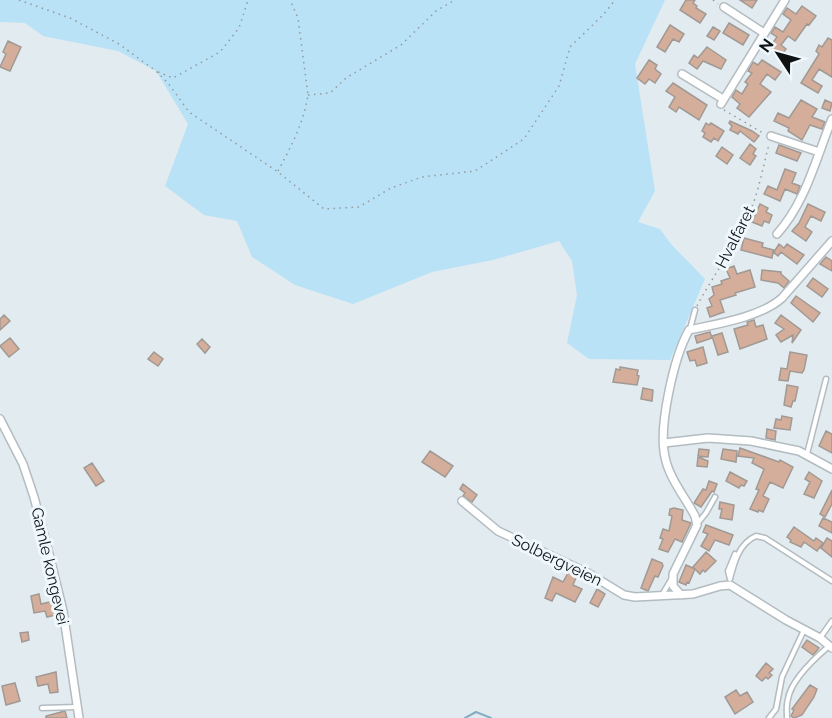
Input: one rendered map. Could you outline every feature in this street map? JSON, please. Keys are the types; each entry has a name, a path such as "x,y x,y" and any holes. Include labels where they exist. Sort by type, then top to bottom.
{"street":[{"path":"682,74 722,102 785,0"},
{"path":"724,7 764,33"},
{"path":"777,234 799,202 832,119"},
{"path":"771,136 819,152"},
{"path":"681,595 673,586 673,578 697,525 695,516 668,465 664,455 664,443 671,381 689,330 770,308 782,298 832,241"},
{"name":"Gamle kongevei","path":"0,420 22,464 46,543 63,611 79,718"},
{"path":"664,443 722,437 786,448 807,455 832,469"},
{"name":"Solbergveien","path":"462,501 498,531 588,573 624,595 635,597 700,593 730,582"},
{"path":"730,582 831,647"}],"lane":[{"path":"689,330 695,310"},
{"path":"807,455 826,379"},
{"path":"697,525 715,497"},
{"path":"730,582 741,549 749,539 756,536 765,538 832,581"},
{"path":"730,582 728,570 735,554"},
{"path":"662,595 673,578"},
{"path":"820,638 832,621"},
{"path":"769,718 775,712 782,677 804,630"},
{"path":"787,718 791,689 812,662 831,647"},
{"path":"42,708 77,707"}],"path":[{"path":"19,0 80,24 119,44 156,71 168,83 189,112 278,172 324,209 359,207 391,188 422,177 475,171 524,139 559,86 570,47 615,0"},
{"path":"168,83 220,52 239,28 248,0"},
{"path":"278,172 292,145 308,95 298,18 290,0"},
{"path":"308,95 330,93 345,78 401,45 436,11 455,0"},
{"path":"156,71 173,78"},
{"path":"722,102 726,113 771,136"},
{"name":"Hvalfaret","path":"695,310 735,244 749,214 771,136"}],"shaded area":[{"path":"0,0 665,0 635,64 655,191 638,222 660,229 671,244 705,279 670,360 589,359 567,343 577,295 572,261 559,241 493,260 432,272 353,304 295,285 252,257 237,221 204,215 165,186 188,124 156,71 118,51 43,36 25,23 0,22"}],"building":[{"path":"686,0 695,0 693,3 697,6 696,8 706,14 700,23 680,10"},
{"path":"740,0 757,0 752,8"},
{"path":"802,6 816,16 795,41 788,36 781,45 786,49 781,56 769,48 777,37 771,33 775,27 783,32 791,20 783,14 787,8 796,14"},
{"path":"729,23 749,35 743,45 723,33"},
{"path":"670,25 684,34 679,42 673,39 665,52 657,47"},
{"path":"713,27 720,31 714,40 707,36"},
{"path":"828,38 832,40 832,77 819,69 812,80 822,86 818,93 801,83 819,54 816,51 819,45 822,47"},
{"path":"8,41 21,47 10,71 0,67 6,54 3,52"},
{"path":"707,47 726,60 721,69 703,61 697,69 689,63 694,55 698,58"},
{"path":"649,60 657,65 655,69 661,74 655,83 649,79 645,84 637,78"},
{"path":"762,60 781,72 775,80 767,74 760,84 771,92 749,117 737,108 740,104 732,97 736,90 742,94 748,84 745,82 752,73 748,71 753,62 758,65"},
{"path":"673,83 707,105 699,120 679,107 676,112 669,107 675,97 666,91"},
{"path":"801,100 817,109 812,117 825,122 822,129 810,125 802,140 788,131 789,128 774,121 778,113 789,118"},
{"path":"825,100 832,103 830,111 822,108"},
{"path":"730,121 759,136 754,142 740,131 738,134 730,130 732,126"},
{"path":"706,123 709,125 711,123 724,131 718,141 714,138 711,142 703,137 705,133 702,131"},
{"path":"750,144 756,149 753,154 756,156 750,165 740,158"},
{"path":"779,145 801,153 797,161 776,153"},
{"path":"722,147 733,155 727,164 716,156"},
{"path":"785,169 796,173 792,183 800,186 797,194 785,189 780,201 764,194 768,186 777,190"},
{"path":"760,204 768,208 766,212 772,215 769,223 764,221 762,226 752,222"},
{"path":"808,204 825,212 821,221 811,216 805,227 812,232 806,241 792,231 799,223"},
{"path":"744,238 763,243 762,247 774,250 774,252 779,244 784,248 787,244 804,255 797,264 781,252 778,256 773,252 772,258 741,250"},
{"path":"826,257 832,261 832,271 820,264"},
{"path":"734,266 737,274 750,270 755,287 720,300 724,312 710,317 707,308 712,306 709,299 714,295 712,287 730,278 726,269"},
{"path":"762,270 781,272 789,281 784,288 778,283 761,280"},
{"path":"813,278 828,289 822,297 807,286"},
{"path":"796,296 820,313 813,322 791,303"},
{"path":"4,315 10,321 0,330 0,319"},
{"path":"781,315 801,330 792,343 793,335 781,342 776,335 784,329 775,323"},
{"path":"754,320 756,327 763,325 767,339 740,349 734,329 748,325 747,322"},
{"path":"710,332 712,338 697,343 695,336"},
{"path":"722,333 728,352 718,355 712,336"},
{"path":"10,338 19,349 9,357 0,346"},
{"path":"202,339 210,347 205,353 197,344"},
{"path":"703,347 707,363 697,366 695,360 690,361 687,352"},
{"path":"154,352 163,359 158,366 148,359"},
{"path":"790,352 807,355 804,370 802,373 790,371 788,381 779,380 781,368 787,369"},
{"path":"620,367 638,370 637,385 613,382 616,369 620,370"},
{"path":"787,385 798,387 791,407 784,405"},
{"path":"643,388 653,390 652,401 641,399"},
{"path":"782,416 792,418 790,430 774,428 776,419 781,420"},
{"path":"767,429 776,431 775,440 766,438"},
{"path":"826,431 832,434 832,453 819,446"},
{"path":"740,448 779,462 780,460 793,467 783,488 770,482 763,496 769,499 763,512 750,509 759,490 756,489 764,469 752,463 754,458 738,456"},
{"path":"699,449 709,450 708,457 698,456"},
{"path":"723,449 737,451 736,462 721,459"},
{"path":"430,451 453,466 445,477 422,462"},
{"path":"698,457 708,461 707,467 697,466"},
{"path":"92,463 104,481 96,486 84,468"},
{"path":"730,472 747,481 744,486 741,485 739,488 726,481"},
{"path":"809,472 822,481 814,498 804,494 810,482 805,479"},
{"path":"709,481 717,484 714,492 712,491 701,507 694,503 703,489 706,490"},
{"path":"463,484 477,495 472,502 463,496 465,493 460,489"},
{"path":"832,490 832,504 825,517 820,514"},
{"path":"720,502 734,505 732,520 720,518 722,509 719,509"},
{"path":"670,509 683,510 682,520 691,523 682,542 675,539 668,552 659,549 663,539 660,538 663,529 669,531 672,516 669,515"},
{"path":"823,518 832,522 832,533 819,526"},
{"path":"706,525 733,535 729,545 715,540 709,551 701,546 708,534 703,532"},
{"path":"794,527 814,541 816,538 823,543 817,551 804,542 801,547 790,542 791,540 787,537"},
{"path":"827,538 832,541 832,557 821,548"},
{"path":"706,552 716,561 700,574 693,567"},
{"path":"652,559 662,563 663,566 648,591 641,588"},
{"path":"686,565 695,569 686,585 679,582"},
{"path":"569,571 577,575 573,585 582,589 575,602 556,593 552,601 545,598 553,577 563,582"},
{"path":"597,589 605,594 598,607 590,603"},
{"path":"39,594 41,604 54,601 56,615 47,617 45,611 34,613 31,596"},
{"path":"28,632 29,640 22,642 20,633"},
{"path":"807,640 819,648 813,655 802,647"},
{"path":"766,663 773,669 769,673 772,675 762,681 756,676"},
{"path":"56,672 58,692 50,693 48,684 38,686 36,677"},
{"path":"15,683 20,701 6,705 2,686"},
{"path":"810,685 817,689 814,697 802,715 794,718 791,716 794,710 792,709"},
{"path":"736,690 740,696 747,692 753,702 735,714 725,697"},
{"path":"65,711 67,718 46,718 46,716"}],"waterway":[{"path":"465,718 476,712 491,718"}]}
